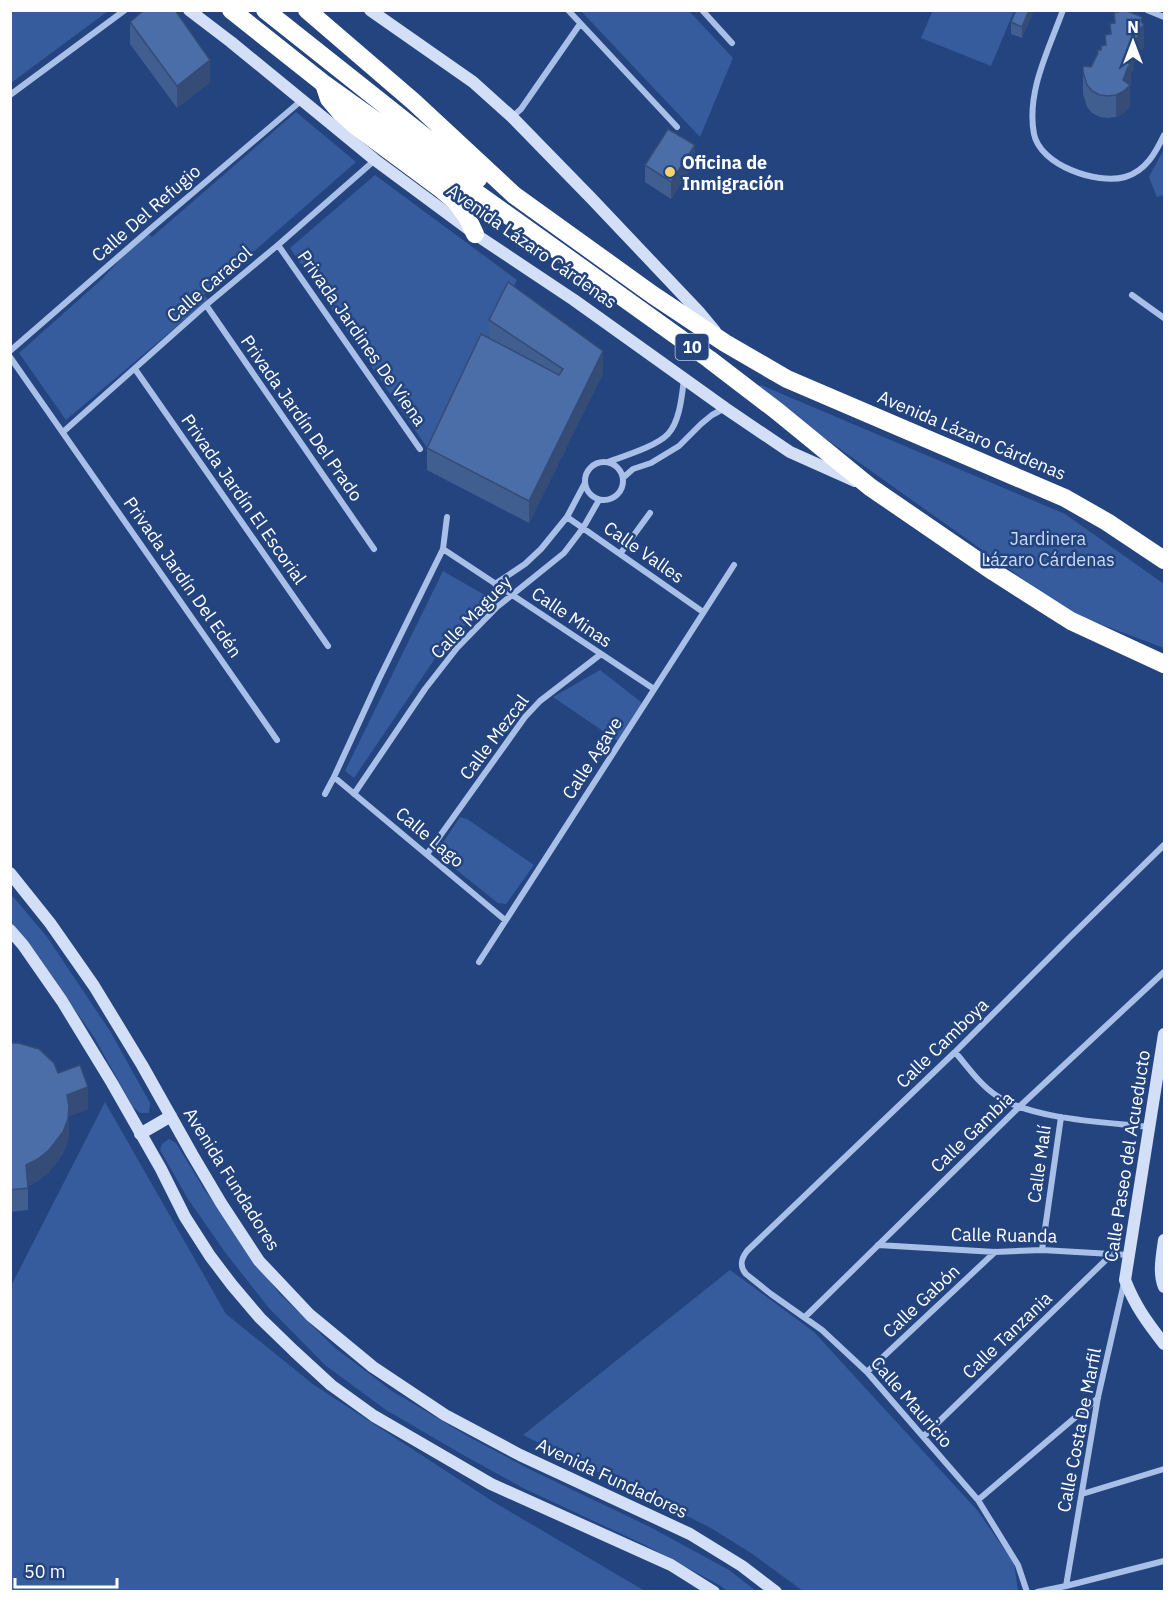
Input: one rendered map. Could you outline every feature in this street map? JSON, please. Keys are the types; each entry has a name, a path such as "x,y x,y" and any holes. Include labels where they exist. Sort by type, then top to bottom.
{"highway":[{"name":"Avenida Lázaro Cárdenas","path":"231,10 324,83 709,359 870,487 994,572 1071,621 1164,664"},
{"path":"265,10 485,185 527,228"},
{"name":"Avenida Lázaro Cárdenas","path":"307,10 406,95 514,195 653,295 725,343 787,379 1065,498 1107,522 1164,560"},
{"path":"324,83 329,99 341,113 456,202 475,234"}],"main road":[{"name":"Avenida Lázaro Cárdenas","path":"189,10 375,160 475,234 574,300 724,408 790,452 870,487"},
{"name":"Avenida Lázaro Cárdenas","path":"369,10 473,82 512,117 700,313 725,343"},
{"name":"Avenida Fundadores","path":"10,873 50,923 94,986 209,1184 259,1261 310,1316 373,1367 445,1414 520,1455 690,1534 742,1566 776,1592"},
{"path":"10,930 62,1001 112,1083 161,1169 185,1217 210,1256 260,1318 331,1385 374,1416 491,1484 670,1565 714,1592"},
{"name":"Calle Paseo del Acueducto","path":"1164,1034 1125,1280 1133,1300 1164,1344"},
{"path":"140,1134 171,1116"},
{"path":"1164,1240 1161,1272 1164,1287"}],"street":[{"path":"10,95 125,10"},
{"path":"568,10 677,127"},
{"path":"702,10 732,43"},
{"path":"1063,10 1034,89 1032,114 1034,136 1041,151 1067,170 1103,179 1125,177 1146,166 1164,135"},
{"path":"1147,10 1164,18"},
{"path":"512,117 521,109 580,24"},
{"name":"Calle Del Refugio","path":"10,351 302,99"},
{"name":"Calle Caracol","path":"63,432 375,160"},
{"name":"Privada Jardines De Viena","path":"278,245 420,449"},
{"path":"1132,295 1164,318"},
{"name":"Privada Jardín Del Prado","path":"206,305 374,549"},
{"name":"Privada Jardín Del Edén","path":"10,357 276,740"},
{"name":"Privada Jardín El Escorial","path":"135,369 328,646"},
{"path":"608,462 618,467 624,477 623,487 618,496 609,500 599,500 589,494 585,483 587,472 596,464 608,462 647,447 668,434 680,408 684,378"},
{"path":"624,477 633,469 651,463 679,446 701,424 724,408"},
{"path":"668,434 679,446"},
{"name":"Calle Maguey","path":"495,584 525,564 541,549 567,517 585,483"},
{"name":"Calle Maguey","path":"354,794 457,648 497,607 564,553 583,528 599,500"},
{"path":"620,554 650,513"},
{"path":"324,794 443,549 447,517"},
{"name":"Calle Valles","path":"567,517 704,612"},
{"name":"Calle Minas","path":"443,549 654,689"},
{"name":"Calle Agave","path":"479,962 734,565"},
{"name":"Calle Mezcal","path":"427,854 532,709 602,654"},
{"name":"Calle Lago","path":"334,777 506,920"},
{"name":"Calle Camboya","path":"741,1263 747,1251 955,1052 1164,845"},
{"name":"Calle Gambia","path":"806,1317 1019,1107 1164,972"},
{"path":"955,1052 980,1082 996,1096 1019,1107 1061,1117 1150,1127"},
{"name":"Calle Malí","path":"1042,1250 1061,1117"},
{"name":"Calle Ruanda","path":"878,1245 996,1252 1042,1250 1130,1255"},
{"name":"Calle Gabón","path":"867,1372 996,1252"},
{"name":"Calle Tanzania","path":"924,1436 1112,1254"},
{"name":"Calle Mauricio","path":"741,1263 746,1274 806,1317 867,1372 924,1436 978,1500 1018,1565 1027,1592"},
{"name":"Calle Costa De Marfil","path":"1066,1586 1098,1398 1125,1280"},
{"path":"978,1500 1098,1398"},
{"path":"1082,1494 1164,1469"},
{"path":"1037,1592 1164,1561"}],"green space":[{"path":"11,10 108,10 108,11 11,83"},
{"path":"933,10 1014,11 991,66 921,38"},
{"path":"581,11 689,11 733,58 700,137"},
{"path":"296,112 356,162 204,295 208,300 66,420 19,353 101,280 146,232 152,237"},
{"path":"1164,149 1164,195 1157,197 1149,177"},
{"path":"375,175 517,280 430,452 290,248"},
{"name":"Jardinera Lázaro Cárdenas","path":"761,385 1065,514 1164,584 1164,648 1071,613 757,390"},
{"path":"443,571 495,601 472,618 436,657 354,778 345,771"},
{"path":"600,670 641,702 641,709 619,742 553,697"},
{"path":"460,817 467,819 534,865 506,904 498,903 439,856 438,850"},
{"path":"10,893 47,937 110,1031 150,1103 149,1113 140,1113 133,1107 94,1037 11,922"},
{"path":"105,1102 226,1314 314,1385 492,1501 645,1591 11,1591 11,1286"},
{"path":"169,1139 176,1143 204,1189 278,1292 335,1348 392,1391 469,1437 529,1469 650,1527 729,1570 756,1591 727,1591 645,1545 523,1488 386,1410 325,1365 268,1307 225,1252 188,1199 160,1150 162,1144"},
{"path":"730,1270 814,1332 977,1510 1014,1563 1018,1591 803,1591 751,1553 711,1528 523,1435"}],"building":[{"path":"144,10 175,10 210,60 177,86 130,22"},
{"path":"1016,10 1029,10 1022,27 1011,22"},
{"path":"1119,10 1142,17 1141,21 1144,25 1136,32 1139,36 1130,44 1134,47 1126,54 1131,60 1128,62 1130,65 1123,80 1130,85 1116,95 1100,95 1087,85 1083,66 1091,67 1098,53 1097,50 1101,50 1101,46 1106,45 1105,35 1111,34 1110,24 1115,23 1114,13"},
{"path":"668,129 695,145 671,182 645,165"},
{"path":"508,282 603,351 529,501 427,448 481,334 559,375 563,369 489,320"},
{"path":"10,1043 39,1049 54,1063 58,1073 80,1065 88,1087 67,1095 68,1119 63,1132 49,1150 26,1165 28,1188 10,1190"}],"place":[{"name":"Oficina de Inmigración","path":"670,172"}]}
